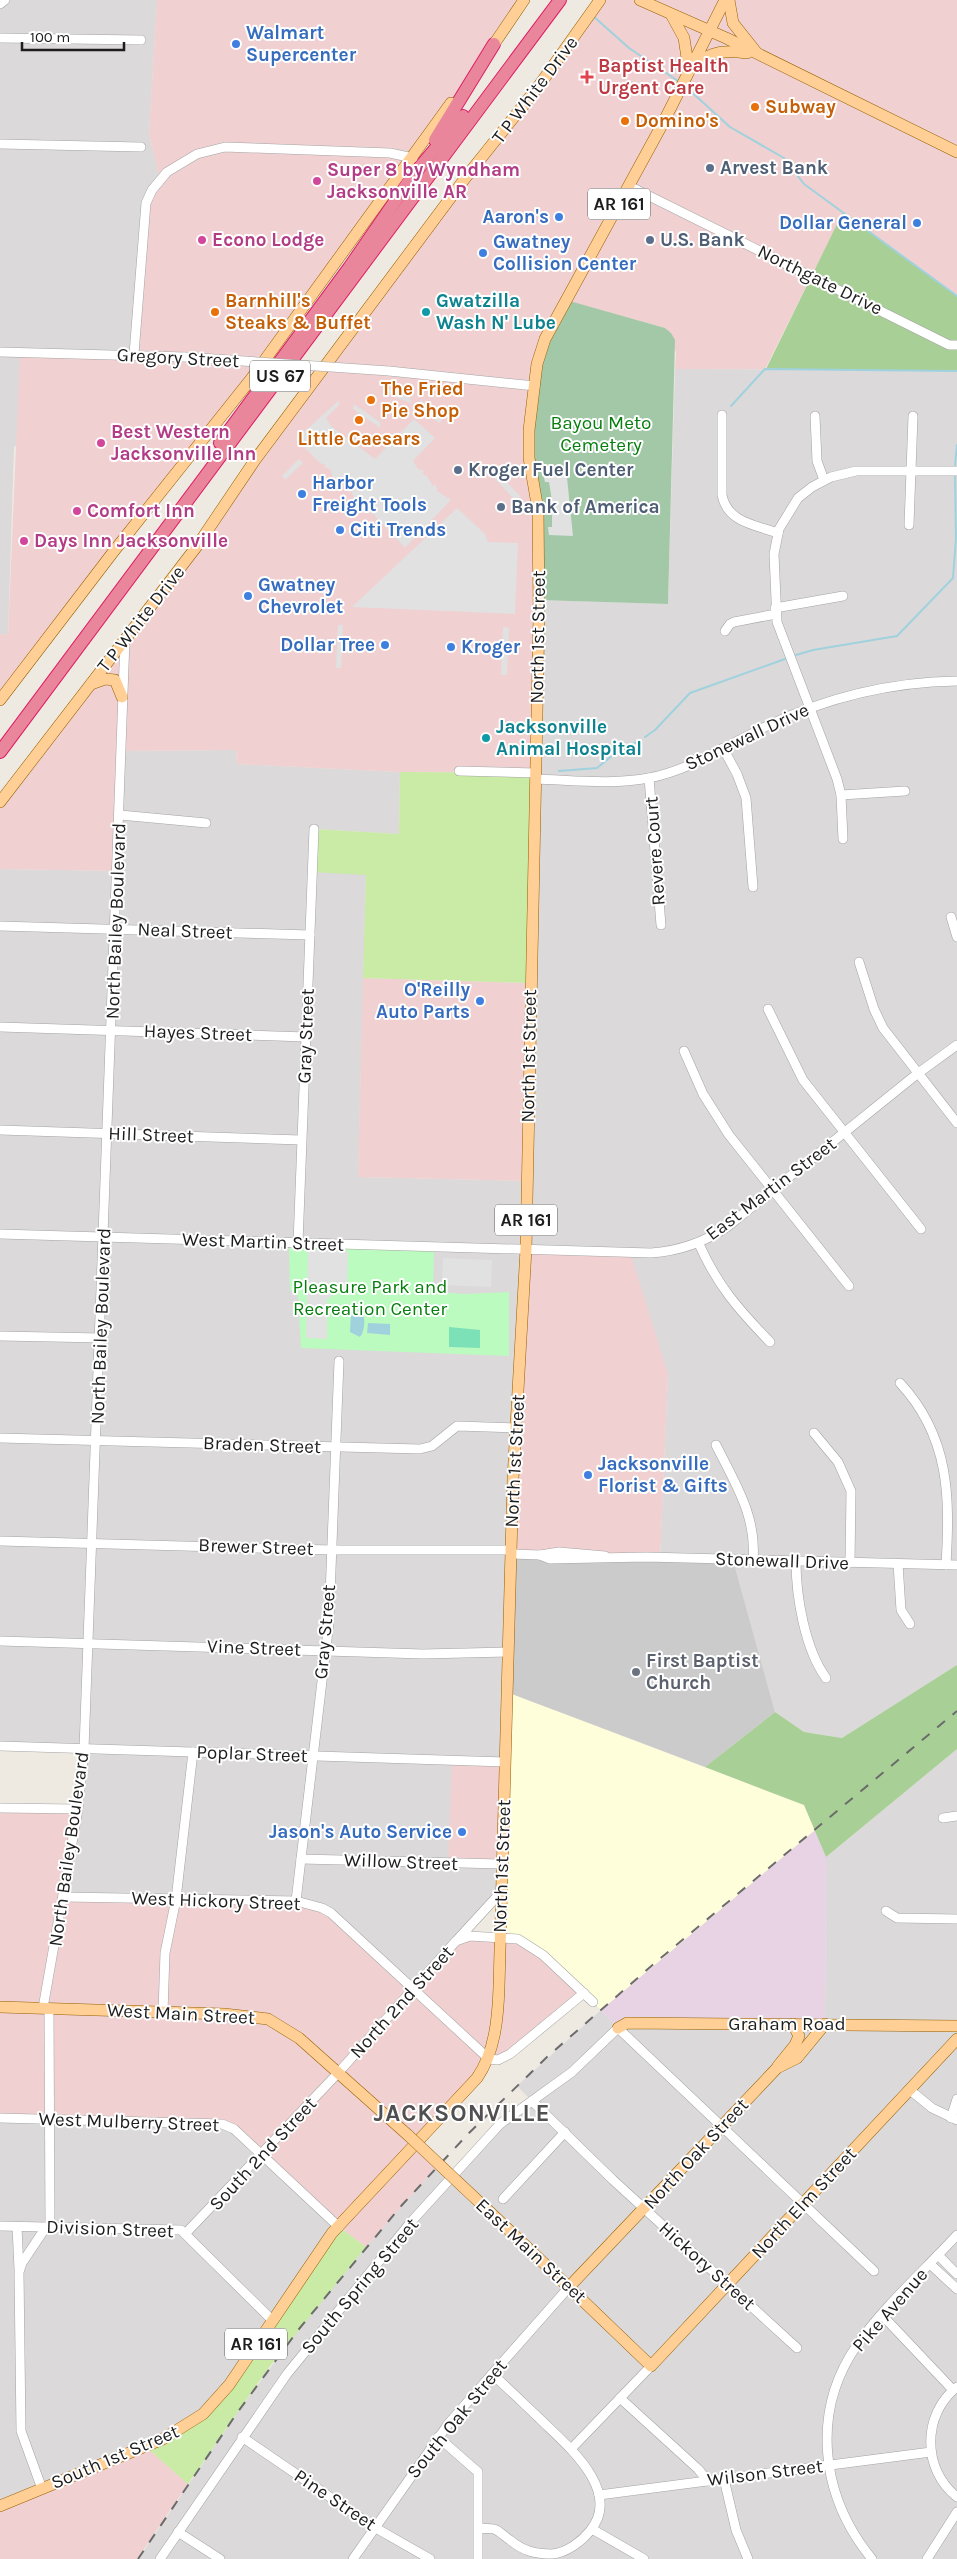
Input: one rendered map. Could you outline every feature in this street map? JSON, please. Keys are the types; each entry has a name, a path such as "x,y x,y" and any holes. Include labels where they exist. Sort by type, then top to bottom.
{"highway":[{"name":"US 67","path":"0,740 349,268 414,174 454,128 549,0"},
{"name":"US 67","path":"0,752 560,0"},
{"path":"414,174 494,44"}],"main road":[{"path":"0,700 118,544 251,379 524,0"},
{"name":"T P White Drive","path":"0,802 197,546 255,460 466,177 538,87 600,0"},
{"path":"640,0 670,15 710,31 957,152"},
{"path":"727,0 731,17 737,30 759,55"},
{"name":"North 1st Street","path":"424,2134 477,2078 489,2059 498,1998 516,1428 526,1249 539,616 538,510 529,447 537,364 548,335 727,0"},
{"path":"670,15 684,38 691,69 704,57 725,50 759,55"},
{"path":"91,684 105,679 114,680 122,697"},
{"name":"West Main Street","path":"0,2007 224,2014 268,2019 299,2038 410,2136"},
{"name":"Graham Road","path":"618,2028 627,2023 957,2026"},
{"path":"777,2068 780,2061 795,2045 799,2036 793,2024"},
{"name":"North Oak Street","path":"569,2287 777,2068 797,2058 825,2024"},
{"name":"North Elm Street","path":"651,2366 957,2040"},
{"name":"South 1st Street","path":"0,2506 146,2447 188,2425 203,2414 223,2393 338,2226 424,2134"},
{"name":"East Main Street","path":"410,2136 651,2366"}],"street":[{"path":"0,4 4,0"},
{"path":"0,38 141,40"},
{"path":"0,144 141,146"},
{"path":"134,354 146,203 152,190 167,172 197,154 225,147 390,152 412,158"},
{"name":"Northgate Drive","path":"629,186 949,345 957,345"},
{"name":"Gregory Street","path":"0,352 134,354 185,357 389,371 535,386"},
{"path":"722,416 722,495 725,506 739,520 778,533"},
{"path":"815,416 817,461 824,480"},
{"path":"910,525 912,416"},
{"path":"842,840 841,795 775,611 774,554 778,533 785,516 798,498 824,480 856,471 957,471"},
{"path":"725,632 730,624 734,622 843,596"},
{"name":"North Bailey Boulevard","path":"48,2227 49,2119 46,2008 78,1810 84,1748 105,1237 125,639"},
{"name":"Stonewall Drive","path":"459,771 606,781 649,778 679,769 810,707 853,693 886,686 957,681"},
{"path":"723,748 737,774 746,798 753,887"},
{"name":"Revere Court","path":"649,778 661,925"},
{"path":"841,795 905,791"},
{"path":"120,815 206,823"},
{"name":"Gray Street","path":"298,1242 314,829"},
{"path":"951,917 957,937"},
{"name":"Neal Street","path":"0,926 310,935"},
{"path":"859,962 882,1028 957,1123"},
{"path":"768,1009 796,1069 921,1228"},
{"name":"Hayes Street","path":"0,1027 306,1037"},
{"name":"East Martin Street","path":"526,1249 651,1252 678,1250 699,1244 727,1227 917,1074 957,1045"},
{"path":"684,1051 715,1115 772,1191 849,1286"},
{"name":"Hill Street","path":"0,1130 301,1140"},
{"name":"West Martin Street","path":"0,1234 526,1249"},
{"path":"699,1244 710,1269 729,1298 770,1342"},
{"path":"0,1336 101,1338"},
{"name":"Gray Street","path":"296,1902 324,1651 329,1622 340,1361"},
{"path":"900,1383 933,1433 941,1456 948,1497 946,1565"},
{"name":"Braden Street","path":"0,1438 420,1449 432,1446 458,1426 516,1428"},
{"path":"814,1433 838,1462 851,1490 850,1563"},
{"path":"716,1445 750,1516 754,1539 753,1560"},
{"name":"Brewer Street","path":"0,1540 332,1550 512,1552"},
{"name":"Stonewall Drive","path":"512,1552 540,1555 550,1559 607,1557 957,1565"},
{"path":"796,1561 799,1604 817,1662 826,1678"},
{"path":"898,1564 901,1610 910,1624"},
{"name":"Vine Street","path":"0,1641 423,1654 508,1652"},
{"name":"Poplar Street","path":"0,1746 504,1762"},
{"path":"163,2012 165,1953 176,1899 193,1752"},
{"path":"0,1808 78,1810"},
{"path":"943,1818 957,1816"},
{"name":"Willow Street","path":"301,1859 501,1864"},
{"path":"456,1941 502,1891"},
{"name":"West Hickory Street","path":"64,1897 296,1902 322,1908 331,1913 489,2059"},
{"path":"886,1911 898,1918 957,1919"},
{"name":"North 2nd Street","path":"338,2073 456,1941 470,1936 518,1939 528,1943 552,1962 593,2002"},
{"path":"489,2059 498,2060 510,2054 584,1993"},
{"path":"618,2028 874,2271"},
{"name":"South Spring Street","path":"160,2559 242,2437 318,2335 411,2222 500,2124 523,2105 532,2101 572,2072 618,2028"},
{"name":"South 2nd Street","path":"186,2234 338,2073"},
{"path":"910,2090 932,2108 954,2119 957,2099"},
{"name":"Hickory Street","path":"532,2101 644,2210 797,2348"},
{"name":"West Mulberry Street","path":"0,2118 222,2124 234,2128 338,2226"},
{"path":"503,2199 565,2132"},
{"name":"Division Street","path":"0,2226 175,2229 186,2234 272,2320"},
{"path":"16,2227 19,2272 21,2430 42,2489"},
{"path":"19,2272 22,2263 48,2227"},
{"name":"Pike Avenue","path":"872,2559 844,2518 833,2490 828,2465 829,2414 837,2382 856,2346 882,2314 957,2235"},
{"path":"938,2255 957,2274"},
{"path":"930,2264 957,2289"},
{"name":"South Oak Street","path":"353,2559 438,2437 569,2287"},
{"path":"882,2314 955,2389 936,2414 932,2426 931,2452 939,2477 957,2497"},
{"path":"571,2449 651,2366"},
{"path":"479,2528 495,2530 522,2550 544,2556 563,2552 592,2529 597,2518 599,2495 590,2472 571,2449 492,2374"},
{"path":"620,2398 698,2469 708,2481"},
{"name":"Pine Street","path":"242,2437 374,2527 430,2559"},
{"path":"438,2437 478,2472 478,2559"},
{"name":"Wilson Street","path":"599,2495 931,2452"},
{"path":"724,2479 736,2530 748,2559"},
{"path":"927,2559 957,2512"},
{"path":"592,2529 644,2559"},
{"path":"178,2532 220,2559"}],"shaded area":[{"path":"0,0 157,0 149,134 160,180 134,354 14,447 8,635 0,634"},
{"path":"157,0 524,0 397,179 0,700 0,634 8,635 20,353 134,354 143,219 160,180 149,134"},
{"path":"600,0 957,0 957,296 843,213 765,369 675,369 676,353 671,333 665,328 575,303 535,486 535,773 400,772 237,764 236,750 121,751 118,871 0,869 0,802"},
{"path":"675,369 957,370 957,1665 842,1738 804,1732 775,1712 733,1560 660,1558 668,1374 501,1864 502,1891 413,1989 64,1897 84,1749 0,1746 0,869 118,871 121,751 236,750 237,764 400,772 399,834 314,829 366,874 358,1177 527,1181 539,600 668,604"},
{"path":"386,388 410,398 411,403 387,394"},
{"path":"421,400 443,419 439,423 417,404"},
{"path":"338,401 340,404 326,418 331,426 375,459 414,419 435,438 413,461 418,469 424,471 422,474 427,476 433,486 436,484 437,491 451,500 405,548 373,514 364,511 356,503 351,491 349,493 344,482 333,477 330,469 324,467 326,465 320,463 296,439"},
{"path":"354,404 380,422 380,428 353,409"},
{"path":"299,459 303,463 285,480 282,476"},
{"path":"542,468 566,468 573,536 549,535 548,527 552,527 552,501 549,482 545,482"},
{"path":"500,475 521,497 514,499 493,477"},
{"path":"457,508 485,534 488,542 518,543 515,614 352,607"},
{"path":"338,625 343,625 341,668 336,668"},
{"path":"503,627 509,628 507,675 501,675"},
{"path":"363,978 530,983 527,1181 358,1177"},
{"path":"526,1249 630,1252 668,1374 660,1558 512,1554"},
{"path":"308,1250 348,1251 347,1287 327,1299 327,1339 306,1338"},
{"path":"443,1258 492,1260 491,1287 442,1285"},
{"name":"First Baptist Church","path":"512,1554 733,1560 775,1712 705,1767 507,1692"},
{"path":"507,1692 804,1805 815,1830 601,2010 528,1943 500,1937"},
{"path":"957,1749 957,2559 138,2559 237,2413 299,2329 366,2247 439,2164 453,2177 500,2124 532,2101 517,2086 601,2010 618,2028 825,2024 826,1857"},
{"path":"452,1760 505,1762 501,1864 448,1863"},
{"path":"0,1808 78,1809 64,1896 296,1901 322,1908 413,1989 464,1937 518,1939 584,1993 510,2054 489,2059 416,2142 439,2164 366,2247 339,2227 234,2129 0,2118"},
{"path":"815,1830 826,1857 825,2024 618,2028 601,2010"},
{"path":"0,2118 222,2124 339,2227 229,2385 188,2425 0,2506"},
{"path":"146,2447 188,2484 137,2559 0,2559 0,2506"}],"green space":[{"path":"843,212 957,296 957,371 766,369"},
{"name":"Bayou Meto Cemetery","path":"566,300 665,328 675,340 668,604 539,600 530,462 537,364"},
{"path":"400,772 535,773 530,983 363,978 366,875 312,872 314,829 399,834"},
{"name":"Pleasure Park and Recreation Center","path":"289,1242 434,1246 433,1292 465,1294 509,1292 509,1356 301,1348 298,1296 290,1290"},
{"path":"449,1327 480,1330 480,1348 449,1347"},
{"path":"957,1665 957,1749 826,1857 804,1805 705,1767 775,1712 804,1732 842,1738"},
{"path":"339,2227 366,2247 267,2370 188,2484 146,2447 203,2414"}],"water":[{"path":"351,1311 360,1312 364,1318 364,1329 360,1337 350,1332"},
{"path":"368,1323 390,1324 390,1335 367,1333"}],"waterway":[{"path":"593,16 629,48 678,81"},
{"path":"686,87 730,127 784,158 804,184 957,296"},
{"path":"731,406 765,369 957,371"},
{"path":"955,465 957,445"},
{"path":"796,655 813,650 897,636 953,578 956,538 955,475"},
{"path":"645,737 655,730 690,693 785,659"},
{"path":"559,771 597,768 613,755 637,742"}],"railway":[{"path":"138,2559 237,2413 299,2329 402,2205 468,2134 547,2057 656,1962 957,1711"}],"place":[{"name":"Walmart Supercenter","path":"236,44"},
{"name":"Baptist Health Urgent Care","path":"587,77"},
{"name":"Subway","path":"755,107"},
{"name":"Domino's","path":"625,121"},
{"name":"Arvest Bank","path":"710,168"},
{"name":"Super 8 by Wyndham Jacksonville AR","path":"317,181"},
{"name":"Aaron's","path":"559,217"},
{"name":"Dollar General","path":"917,223"},
{"name":"Econo Lodge","path":"202,240"},
{"name":"U.S. Bank","path":"650,240"},
{"name":"Gwatney Collision Center","path":"483,253"},
{"name":"Barnhill's Steaks & Buffet","path":"215,312"},
{"name":"Gwatzilla Wash N' Lube","path":"426,312"},
{"name":"The Fried Pie Shop","path":"371,400"},
{"name":"Little Caesars","path":"359,420"},
{"name":"Best Western Jacksonville Inn","path":"101,443"},
{"name":"Kroger Fuel Center","path":"458,470"},
{"name":"Harbor Freight Tools","path":"302,494"},
{"name":"Bank of America","path":"501,507"},
{"name":"Comfort Inn","path":"77,511"},
{"name":"Citi Trends","path":"340,530"},
{"name":"Days Inn Jacksonville","path":"24,541"},
{"name":"Gwatney Chevrolet","path":"248,596"},
{"name":"Dollar Tree","path":"385,645"},
{"name":"Kroger","path":"451,647"},
{"name":"Jacksonville Animal Hospital","path":"486,738"},
{"name":"O'Reilly Auto Parts","path":"480,1001"},
{"name":"Jacksonville Florist & Gifts","path":"588,1475"},
{"name":"First Baptist Church","path":"636,1672"},
{"name":"Jason's Auto Service","path":"462,1832"}],"district":[{"name":"JACKSONVILLE","path":"462,2113"}]}
